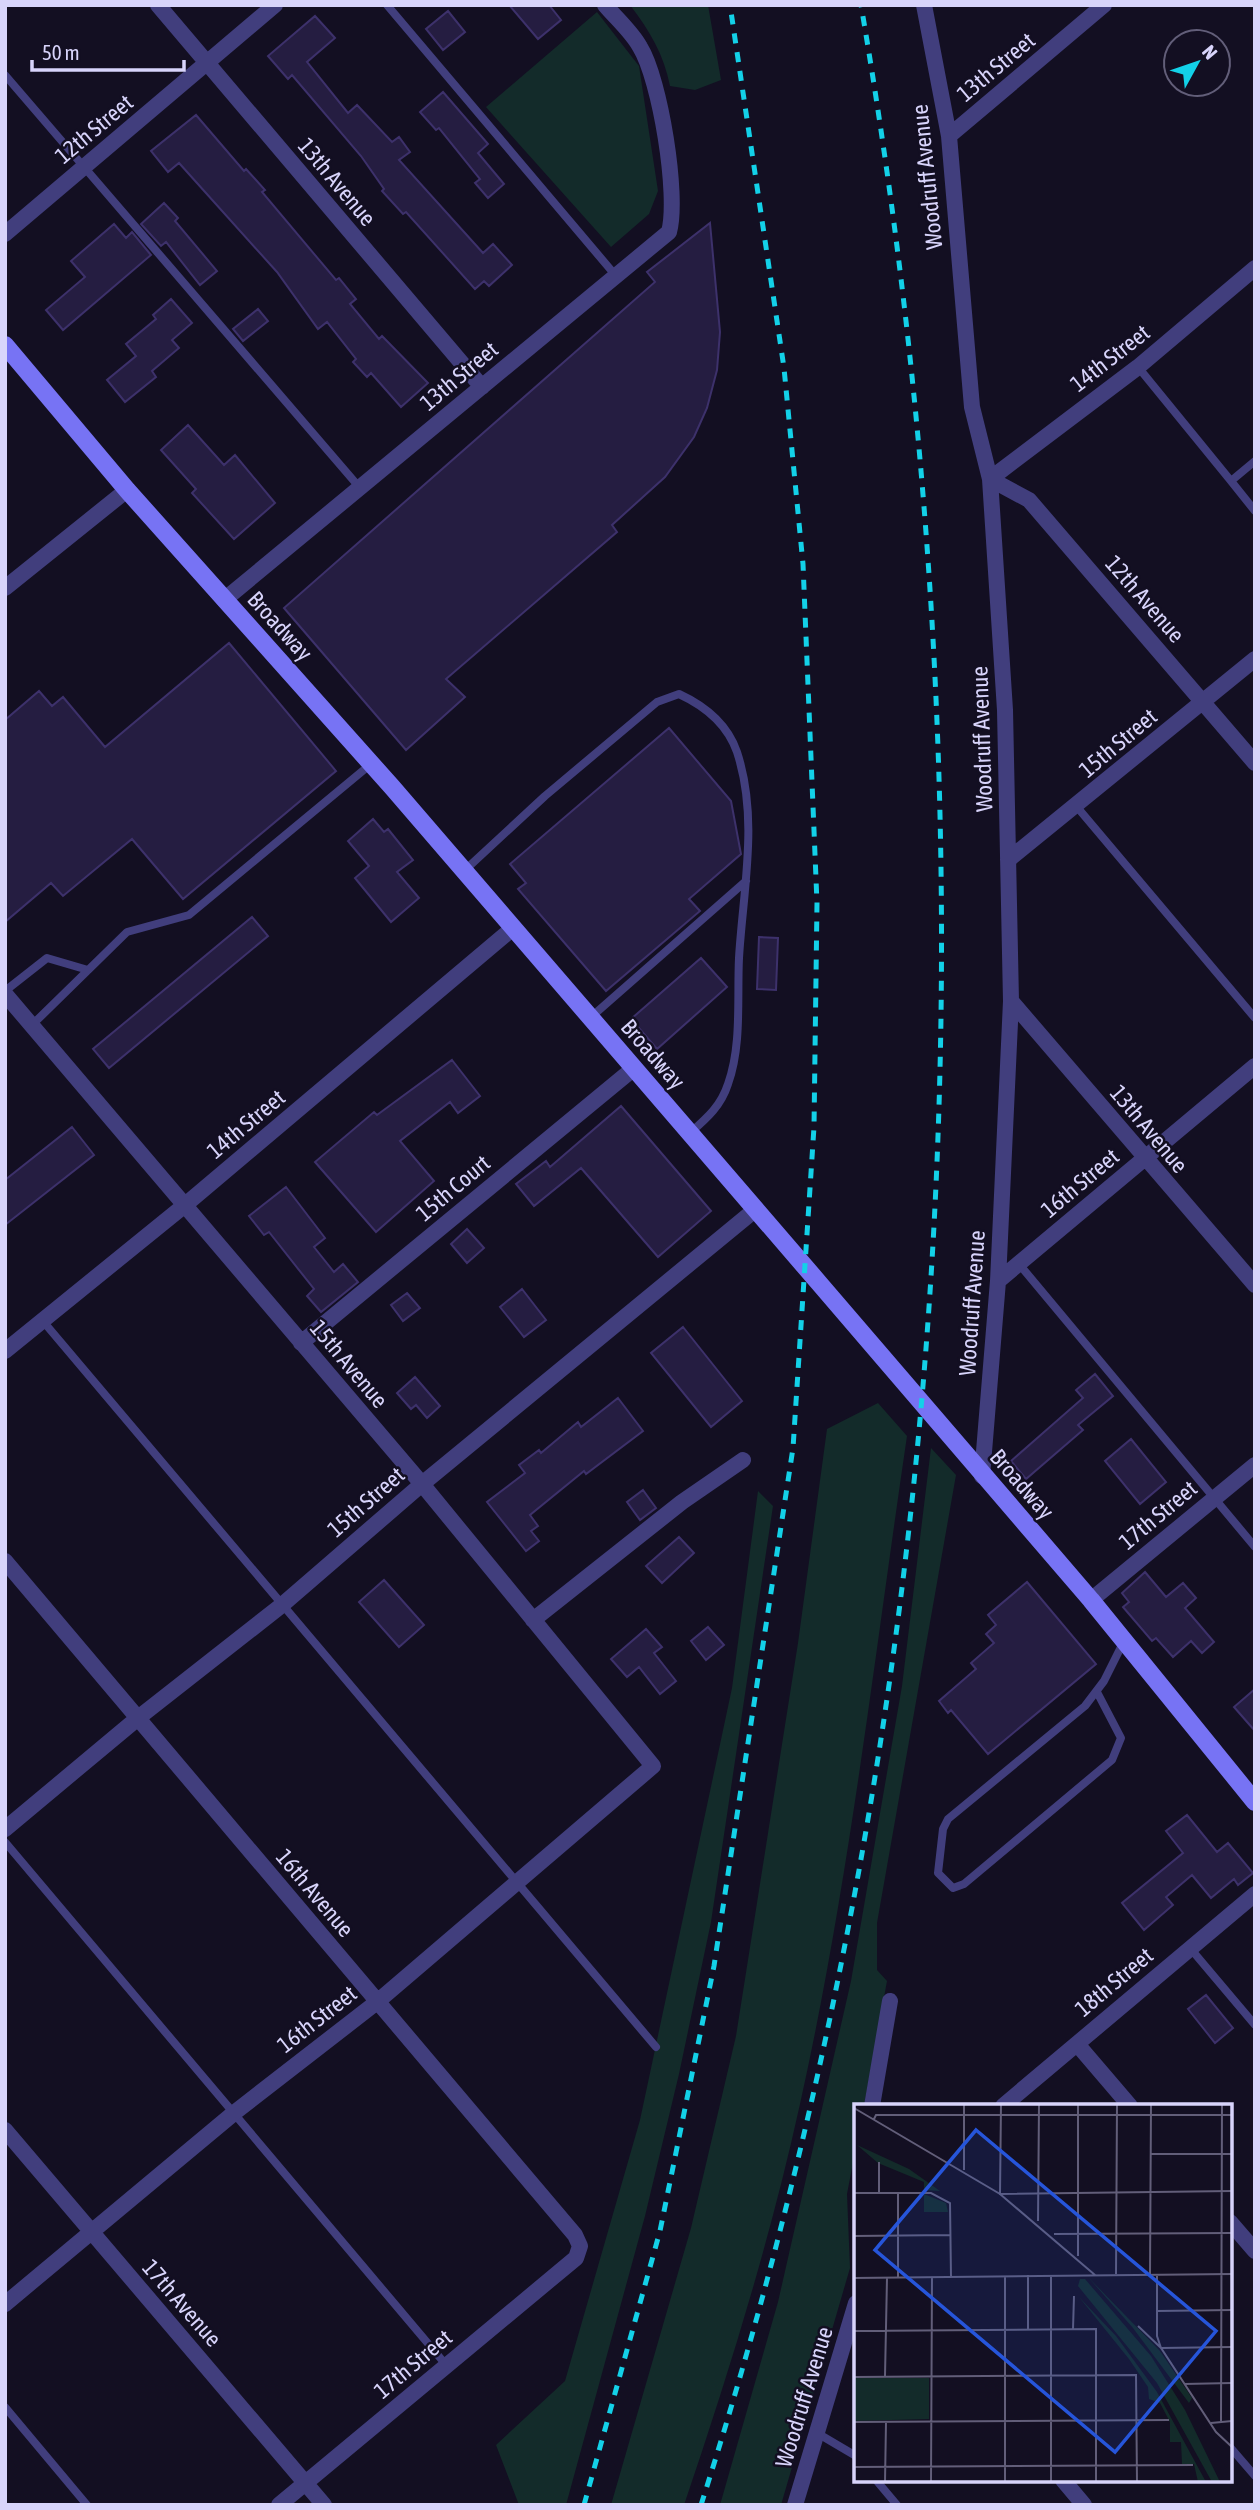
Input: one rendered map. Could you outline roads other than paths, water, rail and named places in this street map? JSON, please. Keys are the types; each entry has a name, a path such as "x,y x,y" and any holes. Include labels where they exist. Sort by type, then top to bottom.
{"main road":[{"name":"Broadway","path":"6,348 756,1209 1091,1600 1255,1801"}],"street":[{"name":"13th Avenue","path":"158,5 482,387"},
{"name":"12th Street","path":"5,234 275,5"},
{"name":"13th Street","path":"224,600 669,232 673,218 669,162 650,71 640,46 605,5"},
{"name":"Woodruff Avenue","path":"924,5 949,136 972,407 990,479 1005,710 1011,1000 998,1281 982,1476"},
{"name":"13th Street","path":"949,136 1104,5"},
{"name":"14th Street","path":"990,479 1138,367 1255,268"},
{"name":"12th Avenue","path":"990,479 1029,500 1255,763"},
{"path":"5,588 127,490"},
{"name":"15th Street","path":"1008,860 1077,807 1255,659"},
{"name":"14th Street","path":"5,1351 185,1205 513,928"},
{"name":"15th Avenue","path":"5,992 422,1484 653,1766"},
{"name":"13th Avenue","path":"1011,1000 1255,1286"},
{"name":"16th Street","path":"998,1281 1255,1066"},
{"name":"15th Court","path":"301,1343 634,1069"},
{"name":"15th Street","path":"5,1829 138,1718 282,1605 422,1484 756,1209"},
{"path":"533,1620 682,1502 743,1460"},
{"name":"17th Street","path":"1091,1600 1255,1465"},
{"name":"16th Avenue","path":"5,1561 575,2235 580,2246 576,2258"},
{"name":"16th Street","path":"5,2304 234,2113 377,2002 653,1766"},
{"name":"18th Street","path":"1005,2104 1255,1894"},
{"path":"872,2104 890,2001"},
{"path":"1077,2043 1128,2104"},
{"name":"17th Avenue","path":"5,2130 324,2505"},
{"path":"1232,2224 1255,2251"},
{"name":"17th Street","path":"279,2505 576,2258"},
{"name":"Woodruff Avenue","path":"795,2505 854,2310"},
{"path":"1065,2482 1084,2505"}],"lane":[{"path":"387,5 615,276"},
{"path":"5,75 360,488"},
{"path":"1138,367 1255,511"},
{"path":"1231,481 1255,461"},
{"path":"464,871 545,796 657,702 679,694 701,705 720,721 737,752 749,825 736,1039 729,1082 719,1106 690,1133"},
{"path":"32,1025 127,932 189,915 371,764"},
{"path":"1077,807 1255,1018"},
{"path":"590,1018 746,881"},
{"path":"5,992 26,971 47,958 88,970"},
{"path":"1019,1264 1255,1547"},
{"path":"42,1320 656,2047"},
{"path":"1097,1692 1121,1738 1112,1759 964,1884 953,1888 945,1883 938,1872 943,1829 948,1819 1085,1706 1097,1692 1124,1641"},
{"path":"5,1842 447,2366"},
{"path":"1190,1948 1255,2025"},
{"path":"5,2407 88,2505"},
{"path":"817,2433 854,2455"},
{"path":"1232,2449 1255,2476"},
{"path":"878,2482 897,2505"}],"railway":[{"path":"584,2505 660,2231 714,1966 793,1448 814,1127 817,903 803,564 784,368 730,5"},
{"path":"701,2505 788,2199 855,1890 903,1578 932,1265 942,950 933,635 906,319 861,5"}]}
